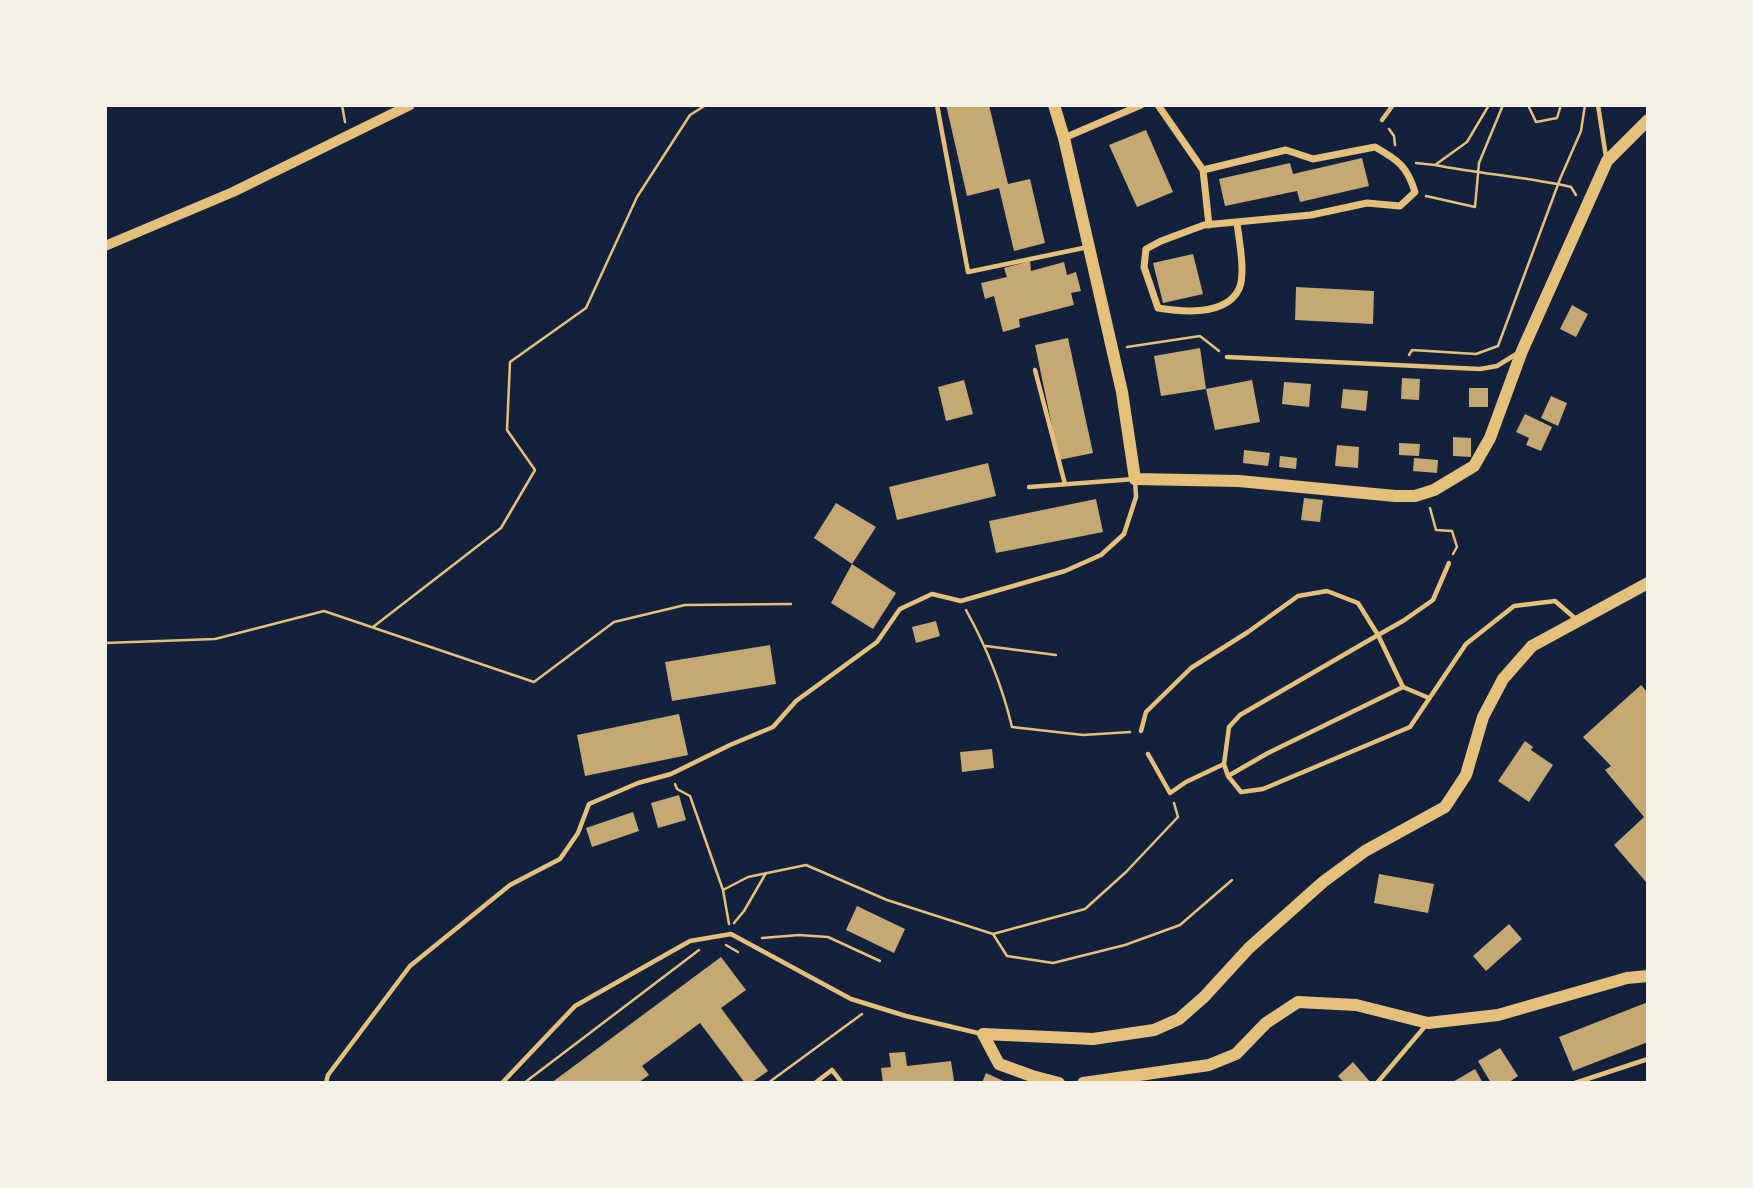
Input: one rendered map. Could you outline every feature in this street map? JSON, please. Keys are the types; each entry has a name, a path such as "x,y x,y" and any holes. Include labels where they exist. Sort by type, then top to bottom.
{"main road":[{"path":"1054,105 1113,349 1135,479 1239,481 1395,496 1425,493 1453,481 1474,466 1490,439 1522,351 1607,161 1648,120"},
{"path":"983,1034 1093,1039 1154,1030 1179,1019 1204,997 1249,948 1323,881 1364,851 1445,807 1466,775 1483,717 1503,679 1532,646 1648,583"},
{"path":"1083,1083 1209,1065 1236,1054 1266,1023 1298,1002 1356,1005 1428,1023 1498,1015 1628,978 1648,975"},
{"path":"983,1034 999,1064 1059,1083"}],"street":[{"path":"105,246 233,192 410,105"},
{"path":"1064,138 1141,105"},
{"path":"1157,105 1203,170 1209,225"},
{"path":"1203,170 1286,150 1313,159 1375,147 1396,159 1409,174 1415,192 1400,206 1367,203 1311,215 1209,225 1161,241 1146,249 1144,267 1158,308 1185,312 1209,309 1228,300 1239,290 1242,274 1237,223"}],"lane":[{"path":"937,105 968,272 1089,247"},
{"path":"1382,120 1393,105"},
{"path":"1598,105 1601,137 1607,161"},
{"path":"1227,357 1479,369 1497,366 1522,351"},
{"path":"1035,370 1065,484"},
{"path":"326,1083 328,1074 411,966 509,885 560,859 578,833 589,804 638,783 671,774 773,727 796,701 877,642 900,609 932,594 961,601 1065,570 1101,555 1124,534 1136,497 1135,479 1029,487"},
{"path":"1448,563 1433,600 1403,621 1240,715 1229,727 1224,764 1228,776 1241,792 1263,789 1410,727 1466,644 1514,606 1555,601 1577,620"},
{"path":"1141,731 1146,712 1191,668 1298,596 1327,591 1358,603 1378,635 1403,687 1429,698"},
{"path":"1228,776 1268,753 1403,687"},
{"path":"1148,754 1170,793 1186,782 1224,764"},
{"path":"502,1083 575,1006 690,941 731,934 851,999 983,1034"},
{"path":"1377,1083 1428,1023"},
{"path":"1576,1083 1648,1059"},
{"path":"815,1083 832,1070 842,1083"}],"path":[{"path":"342,105 347,136"},
{"path":"373,627 501,528 535,470 507,430 510,362 586,308 638,197 690,115 706,105"},
{"path":"1435,165 1466,142 1489,105"},
{"path":"1415,192 1475,207 1479,163 1503,105"},
{"path":"1528,105 1536,122 1557,118 1561,105"},
{"path":"1404,365 1412,350 1476,354 1498,346 1558,184 1581,131 1584,105"},
{"path":"1382,120 1395,136 1396,159 1572,187 1586,210"},
{"path":"1113,349 1200,336 1227,357"},
{"path":"1425,493 1436,530 1452,531 1457,547 1448,563"},
{"path":"961,601 986,646 1003,688 1012,727 1083,735 1141,731"},
{"path":"105,643 215,639 324,611 534,682 614,622 685,605 791,604"},
{"path":"986,646 1056,655"},
{"path":"671,774 677,789 690,796 723,890 730,928 744,911 766,873"},
{"path":"723,890 748,877 806,866 887,900 993,934 1085,909 1126,872 1178,817 1170,793"},
{"path":"993,934 1007,956 1053,963 1125,945 1180,925 1232,880"},
{"path":"741,940 799,935 828,937 880,961"},
{"path":"722,943 744,954"},
{"path":"524,1083 700,950"},
{"path":"768,1083 873,1006"}],"building":[{"path":"946,105 989,105 1008,184 1030,179 1045,243 1014,251 999,188 967,196"},
{"path":"1146,130 1173,192 1137,207 1109,145"},
{"path":"1362,158 1369,186 1300,202 1297,191 1225,206 1219,179 1290,163 1293,174"},
{"path":"1193,254 1203,294 1163,303 1153,263"},
{"path":"1030,261 1031,271 1064,262 1067,275 1076,272 1081,291 1071,293 1074,305 1019,319 1020,327 1003,332 994,296 985,299 981,283 1007,277 1004,268"},
{"path":"1296,287 1374,291 1373,324 1295,320"},
{"path":"1572,305 1588,314 1576,337 1560,329"},
{"path":"1068,338 1093,453 1059,460 1035,345"},
{"path":"1200,348 1206,389 1161,396 1154,356"},
{"path":"1402,378 1420,379 1419,400 1401,399"},
{"path":"964,380 973,414 946,421 938,387"},
{"path":"1252,380 1260,422 1215,430 1206,389"},
{"path":"1284,382 1311,384 1309,407 1282,404"},
{"path":"1469,388 1488,388 1488,407 1469,407"},
{"path":"1343,389 1368,391 1366,411 1341,408"},
{"path":"1551,396 1567,403 1558,426 1541,418"},
{"path":"1525,414 1552,427 1541,451 1526,445 1529,438 1516,432"},
{"path":"1453,437 1471,438 1471,457 1453,456"},
{"path":"1399,443 1420,444 1419,456 1399,455"},
{"path":"1337,445 1359,447 1358,468 1335,466"},
{"path":"1244,450 1270,453 1268,466 1243,463"},
{"path":"1280,456 1297,458 1296,469 1279,467"},
{"path":"1414,458 1438,460 1437,473 1413,471"},
{"path":"988,463 996,496 897,520 889,487"},
{"path":"1304,498 1323,500 1320,522 1301,520"},
{"path":"1096,499 1103,532 996,553 989,521"},
{"path":"836,503 876,527 852,564 814,538"},
{"path":"852,564 896,593 873,629 831,603"},
{"path":"936,621 940,636 916,643 912,627"},
{"path":"770,645 776,684 672,701 665,662"},
{"path":"1641,685 1648,693 1646,882 1614,845 1644,817 1605,770 1611,766 1583,737"},
{"path":"679,714 688,755 585,776 577,735"},
{"path":"1525,741 1533,747 1531,750 1553,765 1529,802 1498,781"},
{"path":"992,749 994,768 962,772 960,752"},
{"path":"679,795 686,820 658,828 651,803"},
{"path":"633,812 639,831 592,847 586,828"},
{"path":"1379,874 1434,884 1428,913 1374,903"},
{"path":"857,906 905,929 894,953 846,930"},
{"path":"1509,924 1522,939 1486,971 1473,956"},
{"path":"721,957 746,990 721,1008 768,1071 751,1083 745,1083 700,1023 642,1066 649,1075 638,1083 551,1083"},
{"path":"1648,1002 1648,1042 1573,1071 1559,1037"},
{"path":"1500,1048 1518,1076 1508,1083 1491,1083 1478,1061"},
{"path":"905,1052 907,1066 951,1061 954,1081 883,1083 881,1068 891,1067 889,1053"},
{"path":"1353,1062 1371,1083 1344,1083 1338,1076"},
{"path":"1475,1069 1483,1083 1451,1083"},
{"path":"986,1073 1008,1083 982,1083"}]}
